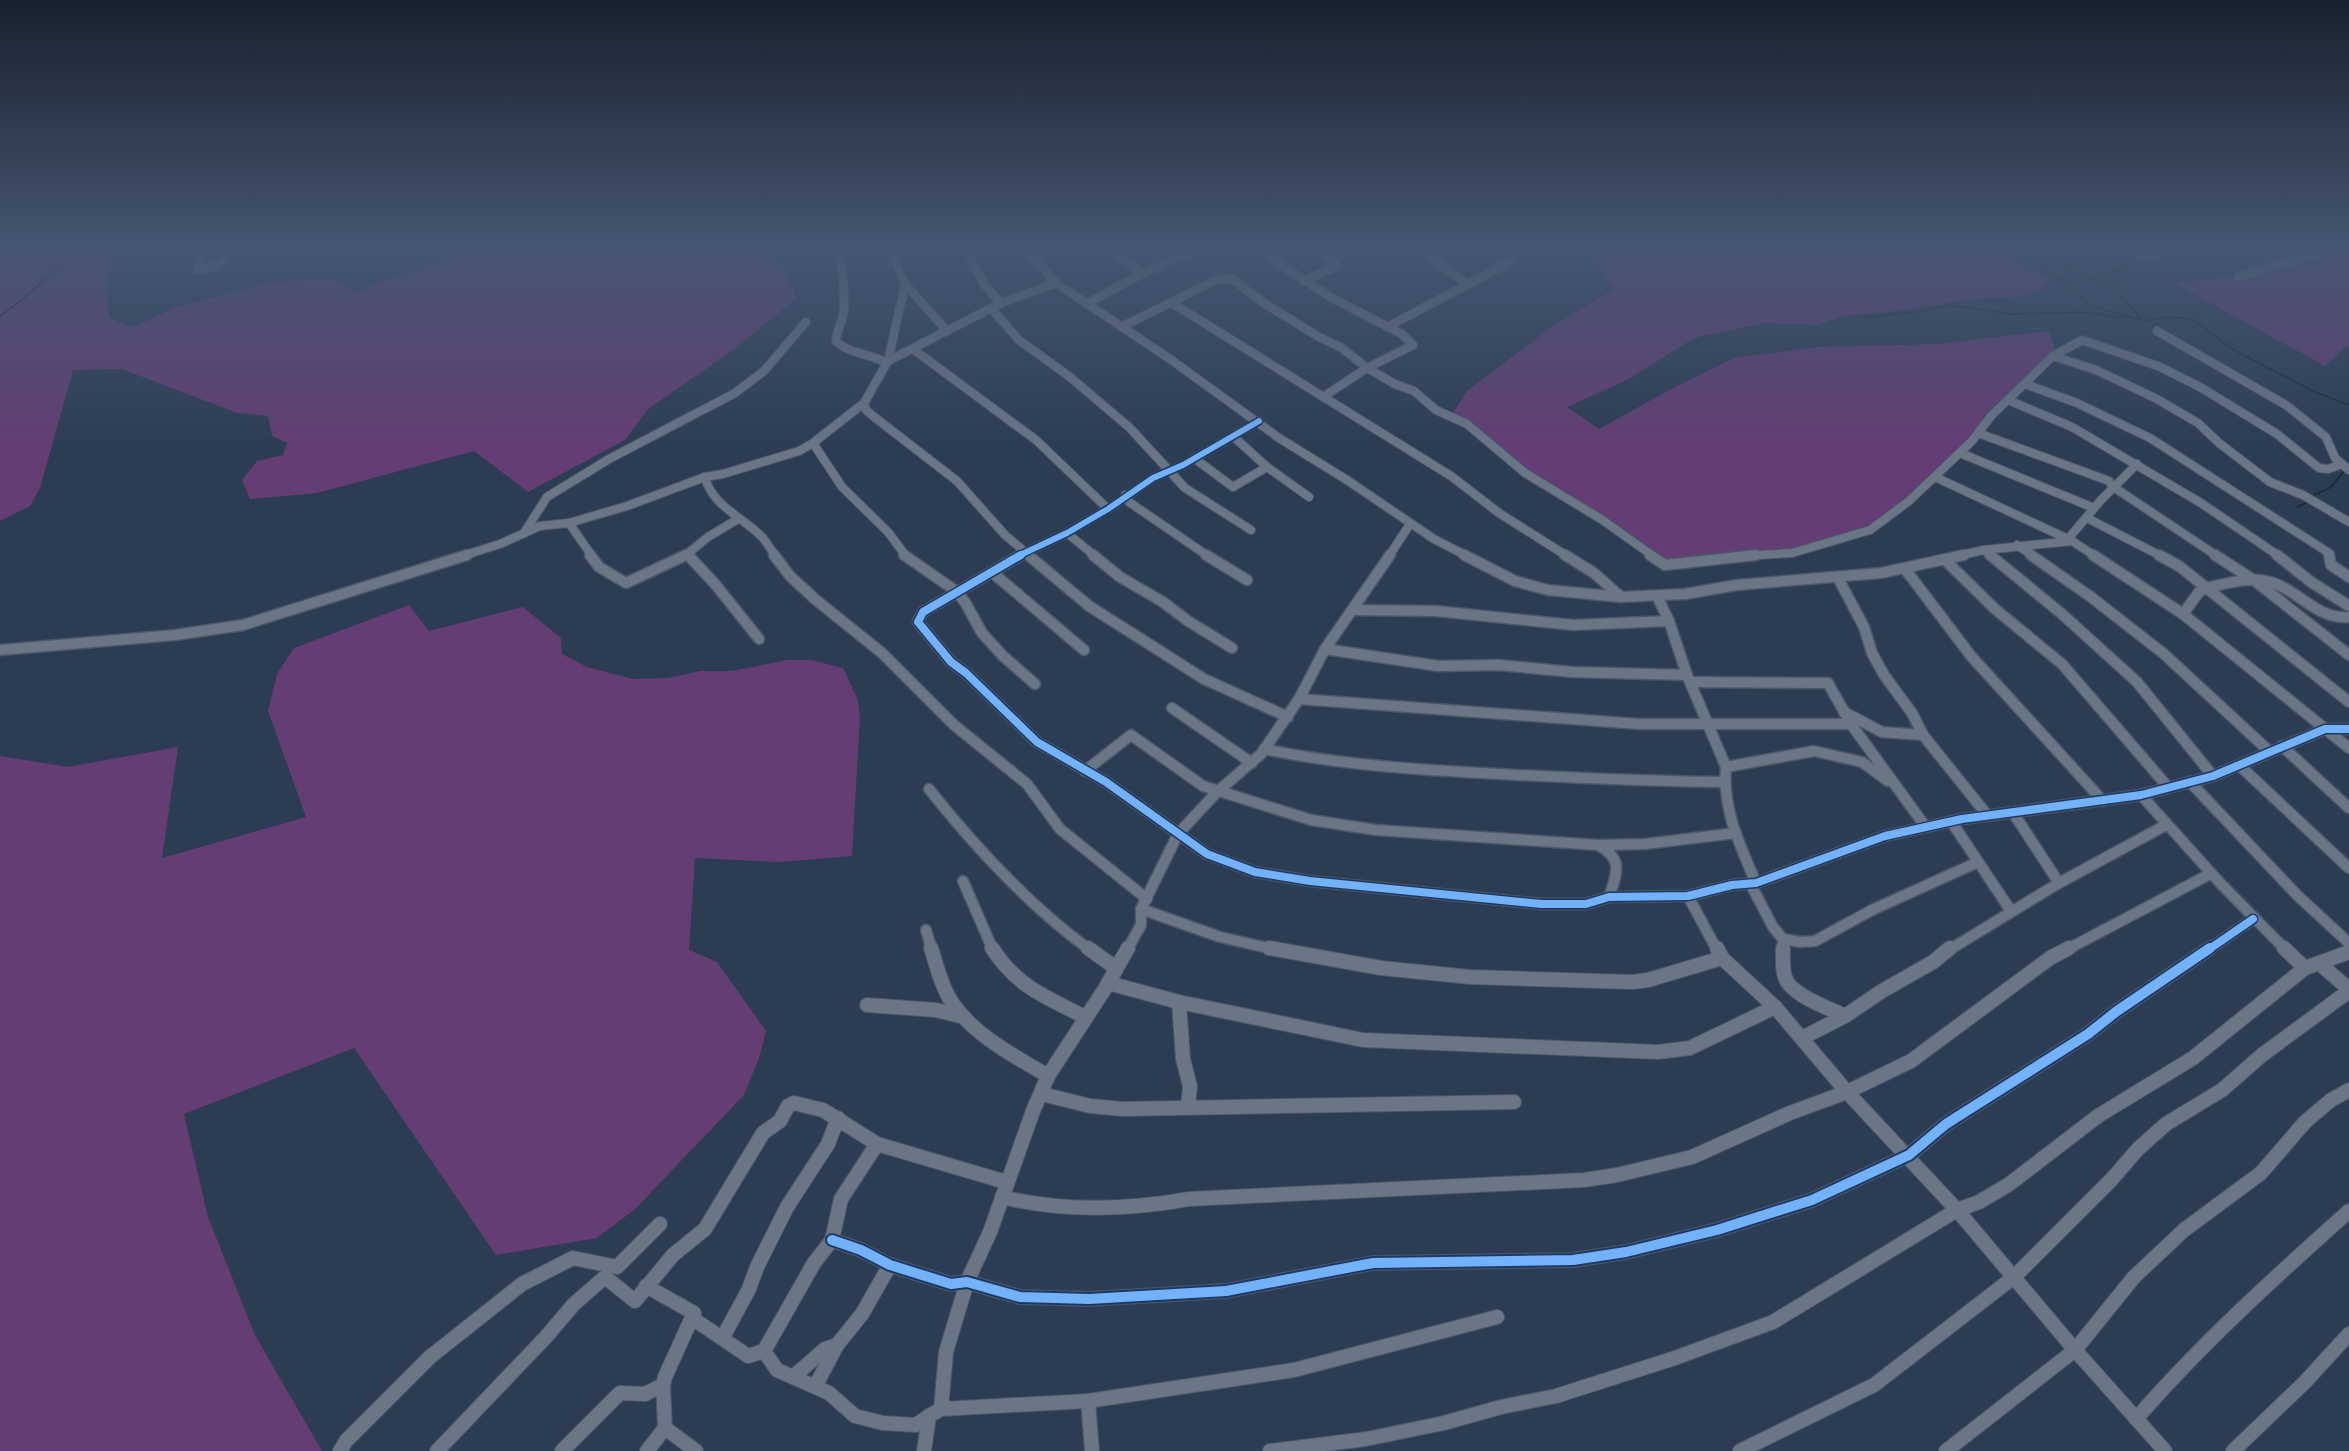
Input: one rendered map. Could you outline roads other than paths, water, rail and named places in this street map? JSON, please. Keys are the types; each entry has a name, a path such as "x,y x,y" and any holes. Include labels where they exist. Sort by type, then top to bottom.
{"street":[{"path":"844,315 843,321 836,332 836,340 845,348 873,354 888,362"},
{"path":"0,650 175,635 243,625 500,544 540,526 569,523 627,507 705,477 775,459 813,443 864,403 888,362 898,315"},
{"path":"932,315 947,331"},
{"path":"888,362 978,315"},
{"path":"997,315 1019,340 1070,377 1112,412 1185,488 1251,530"},
{"path":"1104,315 1279,438 1347,480 1410,524 1515,581 1548,590 1621,597 1685,594 1777,581 1838,578 1905,569 1984,550 2070,540 2112,486 2137,465"},
{"path":"1121,327 1148,315"},
{"path":"1192,315 1450,476 1499,513 1594,573 1621,597"},
{"path":"1283,315 1342,348 1367,368 1395,384 1414,391 1436,410 1467,424 1525,473 1601,519 1665,565 1769,553 1792,553 1864,533 1909,501 1935,477 2053,356 2084,340 2115,352 2125,353 2175,375 2236,408 2289,443 2296,452 2318,467 2347,468"},
{"path":"1323,397 1367,368 1413,345 1404,336 1365,315"},
{"path":"1387,327 1412,315"},
{"path":"524,533 547,498 609,459 735,393 765,371 806,322"},
{"path":"2157,331 2286,405 2326,437 2335,458 2347,468"},
{"path":"913,349 1036,440 1108,509"},
{"path":"2053,356 2096,369 2155,398 2198,423 2219,443 2270,482 2309,499 2349,522"},
{"path":"2025,384 2085,407 2150,438 2329,553 2331,566 2349,577"},
{"path":"2008,400 2072,427 2137,465 2261,542 2311,582 2349,606"},
{"path":"864,403 866,410 873,416 963,486 1005,535 1089,606 1204,679 1288,717"},
{"path":"1259,422 1168,470 1125,495 1108,509 1067,532 1025,552 993,573 956,591 923,612 918,622 951,662 966,673 1023,730 1060,757 1106,782 1207,854 1255,872 1310,881 1541,904 1586,904 1609,897 1688,896 1753,883 1885,836 1925,826 2141,795 2213,776 2325,729 2349,729"},
{"path":"1978,433 2109,481 2112,486 2255,581 2349,655"},
{"path":"1234,437 1267,467 1309,497"},
{"path":"813,443 842,487 888,532 903,554 956,591 965,602 982,633 1003,656 1035,684"},
{"path":"1960,453 2094,508"},
{"path":"1194,458 1233,487 1267,467"},
{"path":"705,477 707,487 738,519 761,536 790,576 882,653 954,725 1027,784 1065,833 1144,904 1220,937 1251,945 1381,968 1470,977 1634,982 1722,958"},
{"path":"1935,477 2070,540 2183,614 2349,747"},
{"path":"1125,495 1129,502 1182,540 1247,580"},
{"path":"2086,518 2173,561 2236,614 2258,628 2349,702"},
{"path":"569,523 599,567 626,583 687,554 708,537 738,519"},
{"path":"924,1451 935,1413 946,1352 967,1282 1048,1076 1108,983 1141,925 1144,904 1178,834 1217,792 1252,763 1288,717 1325,649 1354,610 1410,524"},
{"path":"1067,532 1120,577 1163,602 1188,621 1232,648"},
{"path":"2017,545 2091,597 2164,654 2269,751"},
{"path":"1984,550 2062,614 2137,682 2213,776"},
{"path":"687,554 705,570 729,604 759,639"},
{"path":"1945,560 1995,609 2062,664 2169,787"},
{"path":"1905,569 1971,656 2103,801"},
{"path":"993,573 1084,650"},
{"path":"1838,578 1864,627 1872,654 1884,675 1912,713 1923,735 1988,816"},
{"path":"2183,614 2199,592 2206,588 2255,581 2271,582 2338,618 2349,617"},
{"path":"1657,596 1670,621 1689,679 1726,767 1723,782 1753,883 1773,927 1784,939 1800,942 1815,941 1865,914 1978,862"},
{"path":"1354,610 1395,609 1577,626 1635,621 1670,621"},
{"path":"1325,649 1438,666 1499,665 1572,672 1656,673 1689,679 1825,682 1830,685 1851,724 1925,826"},
{"path":"1299,699 1639,724 1851,724"},
{"path":"1172,708 1252,763"},
{"path":"1844,711 1882,732 1923,735"},
{"path":"1085,771 1131,735 1203,786 1311,820 1376,830 1598,845 1645,843 1737,833"},
{"path":"2282,746 2349,808"},
{"path":"1264,749 1311,760 1360,766 1535,777 1723,782"},
{"path":"1726,767 1814,751 1862,762 1895,786"},
{"path":"2240,766 2349,868"},
{"path":"2190,782 2298,896 2349,943"},
{"path":"929,789 973,844 1029,899 1080,944 1116,968"},
{"path":"2141,795 2210,874 2305,968"},
{"path":"2014,814 2059,883"},
{"path":"1951,821 2012,911"},
{"path":"1802,1038 1845,1016 2059,883 2166,825"},
{"path":"1598,845 1606,849 1618,865 1618,874 1609,897"},
{"path":"1002,1197 1034,1205 1145,1207 1207,1198 1584,1180 1617,1175 1692,1157 1790,1113 1847,1092 1911,1061 2050,958 2210,874"},
{"path":"963,881 987,939 1007,968 1020,982 1085,1017"},
{"path":"1688,896 1722,958 1775,1007 1847,1092 1957,1210 2075,1350 2165,1451"},
{"path":"832,1240 861,1250 890,1264 951,1284 967,1282 1020,1297 1089,1299 1226,1291 1373,1263 1573,1260 1626,1252 1812,1200 1905,1156 1927,1142 1946,1125 2088,1034 2117,1011 2253,919"},
{"path":"926,930 944,986 953,1004 993,1043 1048,1076"},
{"path":"1784,939 1784,976 1788,985 1798,993 1845,1016"},
{"path":"1270,1451 1366,1439 1556,1396 1686,1354 1773,1322 1957,1210 1979,1202 2008,1185 2098,1116 2193,1058 2305,968 2349,952"},
{"path":"1740,1451 1874,1385 2014,1277 2112,1179 2138,1149 2166,1124 2218,1093 2262,1055 2349,990 2320,964"},
{"path":"1108,983 1179,1002 1363,1040 1658,1052 1698,1045 1775,1007"},
{"path":"1179,1002 1183,1059 1190,1086 1188,1107"},
{"path":"867,1005 961,1014 974,1025"},
{"path":"1946,1451 2075,1350 2134,1277 2184,1230 2261,1173 2305,1122 2331,1100 2349,1090"},
{"path":"1042,1094 1105,1108 1250,1108 1514,1102"},
{"path":"340,1451 346,1441 430,1357 479,1316 522,1284 573,1258 611,1272 635,1301 673,1255 691,1243 705,1229 763,1133 780,1121 788,1106 794,1103 823,1110 877,1144 1006,1182"},
{"path":"723,1337 749,1289 757,1267 787,1208 828,1144 838,1118"},
{"path":"692,1318 748,1356 764,1351 814,1263 832,1240 841,1199 877,1144"},
{"path":"2136,1419 2162,1389 2253,1297 2349,1211"},
{"path":"437,1451 545,1338 574,1304 660,1224"},
{"path":"816,1385 837,1345 862,1314 890,1264"},
{"path":"646,1286 694,1313 663,1385 665,1428 647,1451"},
{"path":"764,1351 777,1370 799,1382 816,1385 829,1393 855,1416 883,1423 916,1425 935,1413 1088,1401 1294,1370 1497,1317"},
{"path":"2233,1451 2305,1382 2349,1334"},
{"path":"793,1377 825,1349 837,1345"},
{"path":"562,1451 620,1393 645,1394 663,1385"},
{"path":"1088,1401 1092,1451"},
{"path":"665,1428 696,1451"}],"waterway":[{"path":"1855,318 1889,315"},
{"path":"2102,315 2126,318"},
{"path":"2122,315 2145,321 2166,317 2192,319 2232,349 2315,392 2349,405"},
{"path":"2138,315 2142,319"},
{"path":"2310,497 2331,487 2345,470"},
{"path":"2297,507 2308,502"}]}
